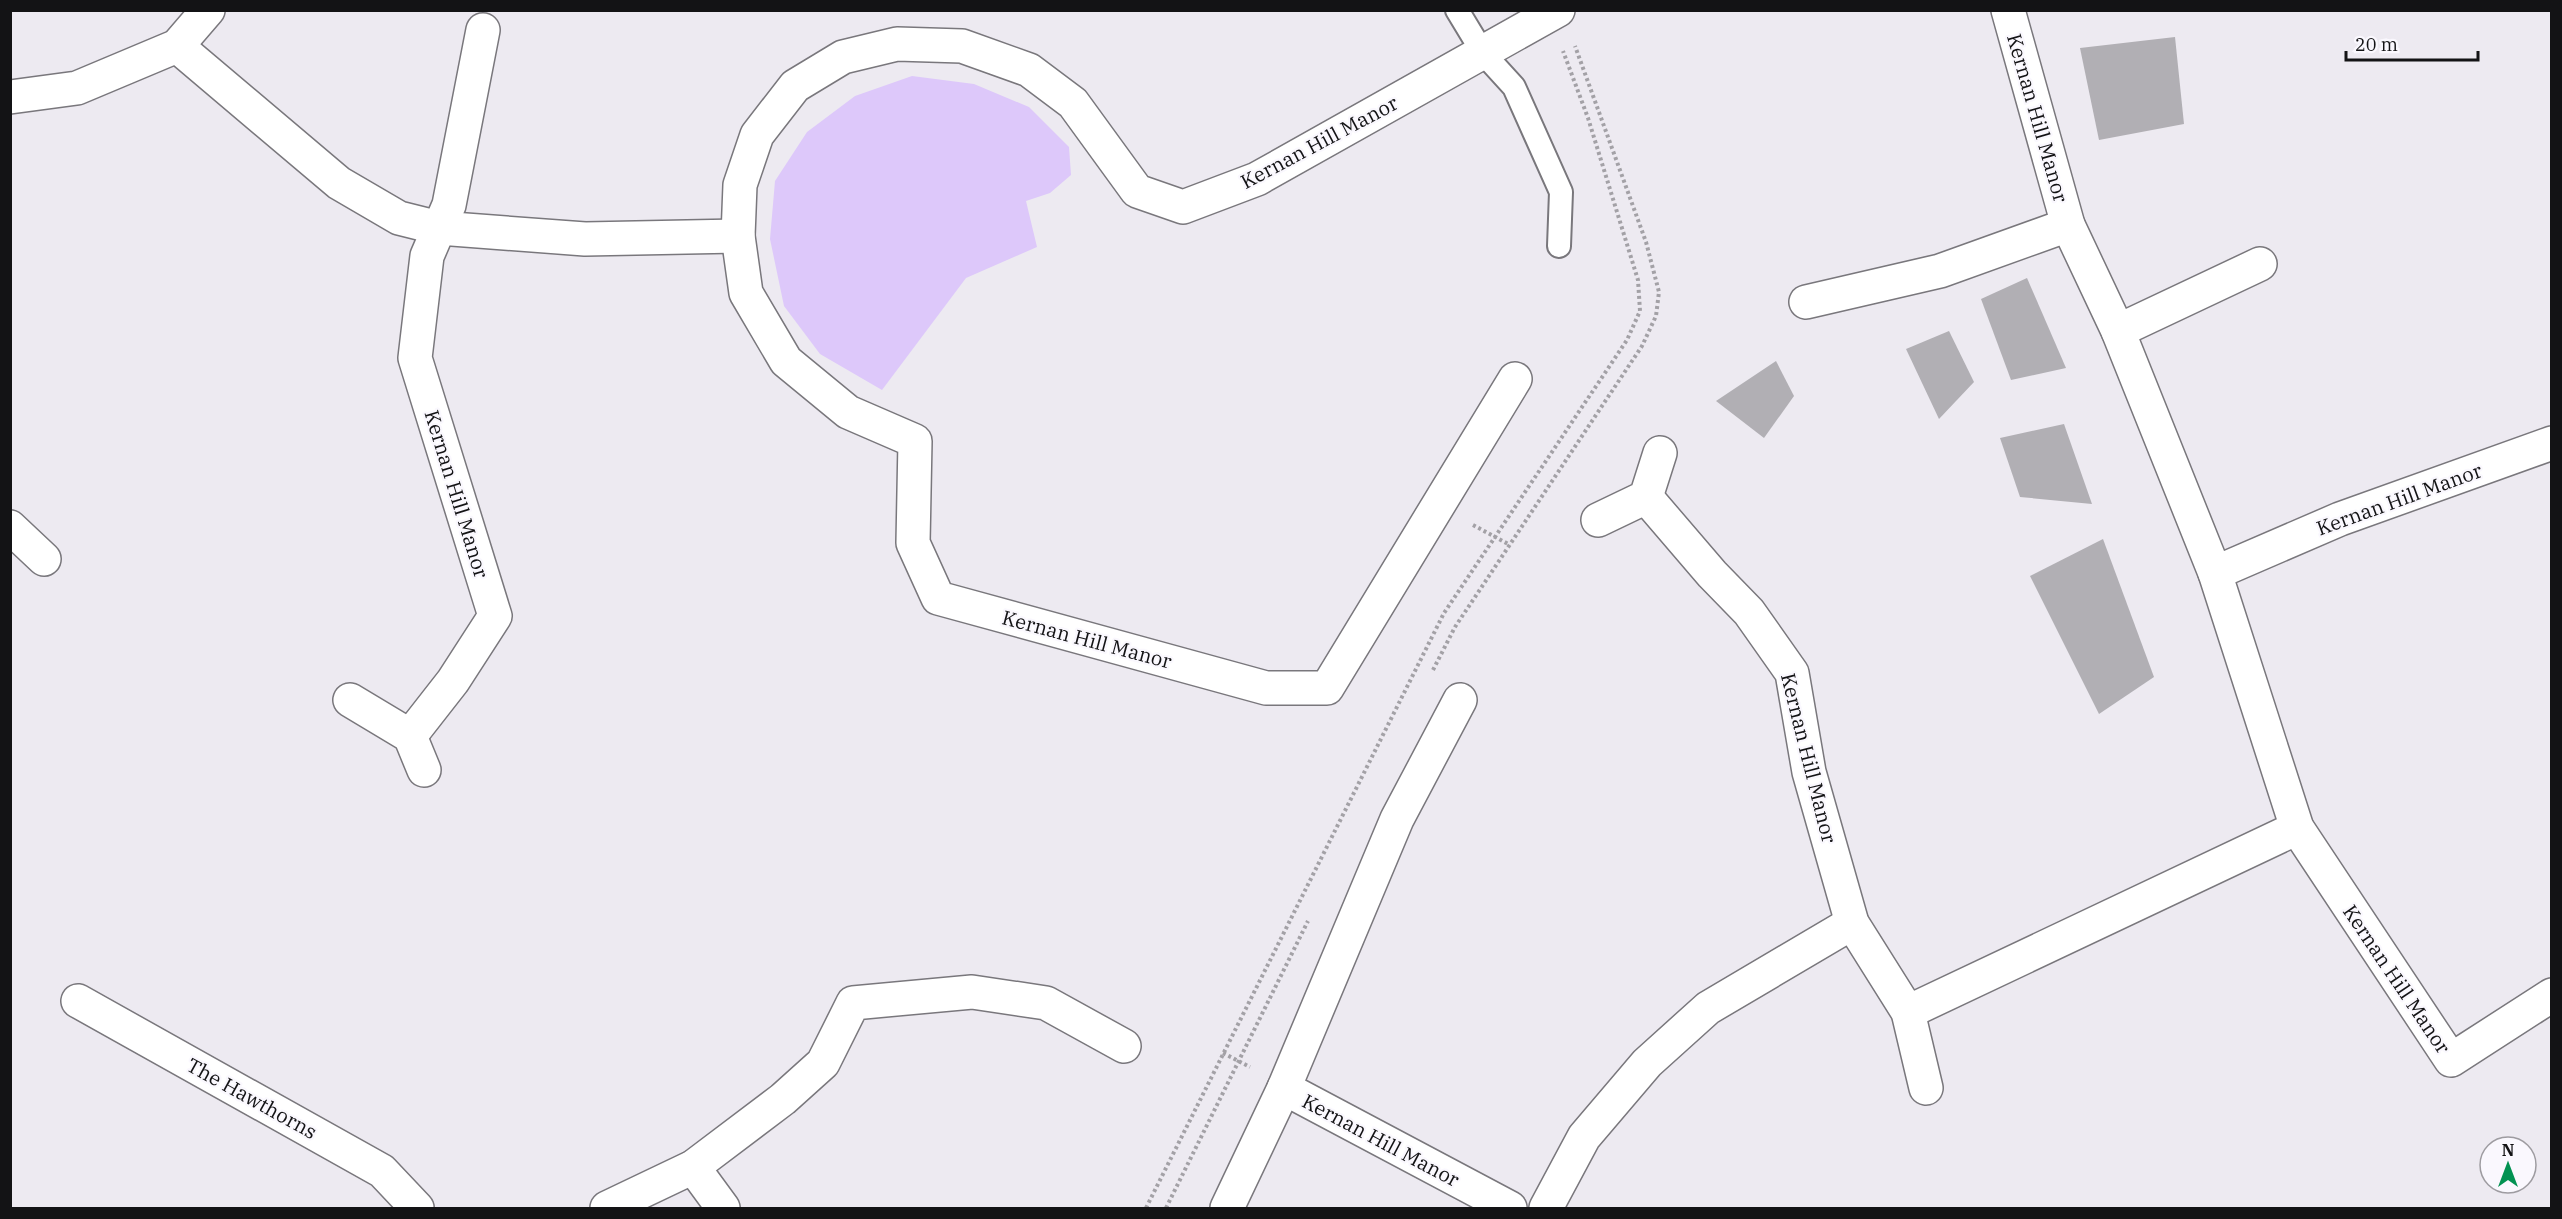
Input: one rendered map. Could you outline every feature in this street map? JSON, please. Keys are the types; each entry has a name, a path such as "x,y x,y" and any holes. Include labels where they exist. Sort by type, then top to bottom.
{"street":[{"path":"10,97 77,88 177,46 208,10"},
{"name":"Kernan Hill Manor","path":"2008,10 2068,225 2118,331 2214,573 2297,828 2451,1060 2552,995"},
{"name":"Kernan Hill Manor","path":"1515,380 1328,688 1266,688 938,598 913,543 915,441 848,412 786,361 746,293 738,236 740,185 757,135 795,86 843,57 897,44 962,46 1029,70 1072,103 1137,191 1183,207 1257,179 1557,11"},
{"name":"Kernan Hill Manor","path":"410,736 453,681 495,616 415,358 427,256 449,205 483,30"},
{"path":"177,46 339,183 399,218 439,228 585,239 738,236"},
{"name":"Kernan Hill Manor","path":"1806,302 1940,271 2068,225"},
{"path":"2118,331 2260,264"},
{"name":"Kernan Hill Manor","path":"2214,573 2340,519 2552,443"},
{"path":"1598,520 1646,497 1660,453"},
{"name":"Kernan Hill Manor","path":"1646,497 1712,574 1749,612 1792,673 1809,772 1852,923 1908,1012 1926,1088"},
{"path":"10,528 44,559"},
{"path":"350,700 410,736 424,770"},
{"name":"Kernan Hill Manor","path":"1227,1209 1284,1088 1397,819 1460,700"},
{"path":"1908,1012 2297,828"},
{"path":"1546,1209 1584,1137 1647,1062 1708,1008 1852,923"},
{"path":"607,1209 693,1167 783,1099 823,1063 853,1003 972,992 1046,1003 1124,1046"},
{"name":"The Hawthorns","path":"78,1000 382,1171 417,1209"},
{"name":"Kernan Hill Manor","path":"1284,1088 1510,1209"},
{"path":"693,1167 723,1209"}],"lane":[{"path":"1457,10 1483,53 1514,87 1561,192 1559,246"}],"path":[{"path":"1428,680 1455,627 1642,346 1656,316 1659,292 1646,242 1570,32 1557,11"},
{"path":"1146,1209 1444,613 1627,340 1640,311 1638,280 1588,118 1558,37 1557,11"},
{"path":"1166,1209 1309,919"}],"shaded area":[{"path":"912,76 974,84 1029,107 1069,147 1071,175 1050,193 1026,201 1037,247 966,278 882,390 820,354 784,306 770,239 775,181 807,132 855,96"}],"building":[{"path":"2175,37 2184,124 2099,140 2080,48"},
{"path":"2027,278 2066,368 2011,380 1981,299"},
{"path":"1949,331 1974,382 1939,419 1906,349"},
{"path":"1776,361 1794,396 1764,438 1716,401"},
{"path":"2064,424 2092,504 2020,497 2000,438"},
{"path":"2103,539 2154,677 2099,714 2030,576"}]}
